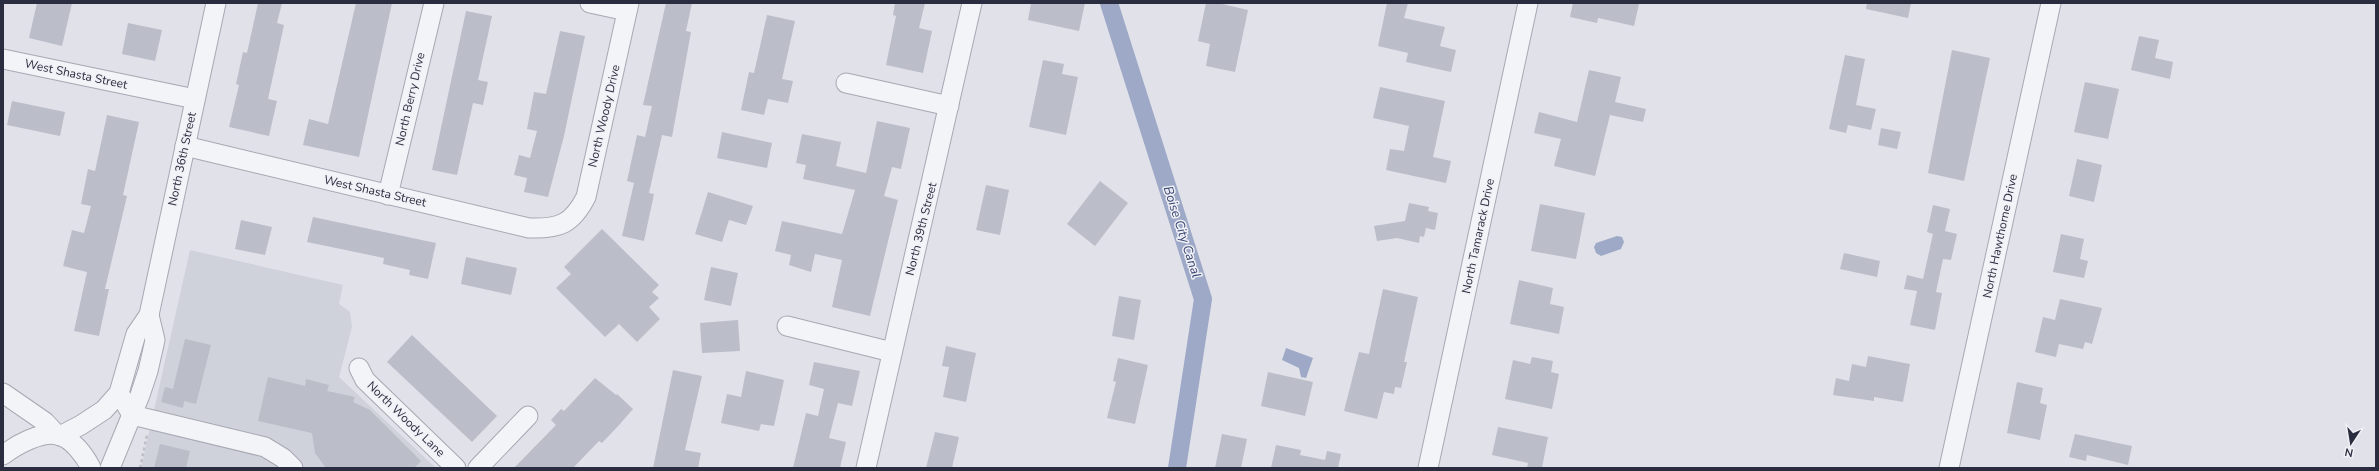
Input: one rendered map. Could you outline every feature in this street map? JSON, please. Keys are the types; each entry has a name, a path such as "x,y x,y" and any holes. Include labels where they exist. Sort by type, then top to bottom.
{"street":[{"name":"North 36th Street","path":"59,435 81,425 104,410 119,393 136,334 148,315 216,3"},
{"name":"North Berry Drive","path":"388,194 434,3"},
{"path":"590,3 628,7"},
{"name":"North 39th Street","path":"866,468 972,3"},
{"name":"North Tamarack Drive","path":"1428,468 1528,3"},
{"name":"North Hawthorne Drive","path":"1950,468 2051,3"},
{"name":"North Woody Drive","path":"566,223 578,212 586,197 628,7"},
{"name":"West Shasta Street","path":"3,59 195,99"},
{"path":"846,83 949,106"},
{"name":"West Shasta Street","path":"185,146 529,228 548,229 566,223"},
{"name":"North 36th Street","path":"110,468 148,371 155,340 148,315"},
{"path":"787,326 892,352"},
{"name":"North Woody Lane","path":"359,368 365,380 456,468"},
{"path":"3,392 45,422 85,456 91,468"},
{"path":"119,393 132,415 265,447 283,458 293,468"},
{"path":"478,468 528,416"},
{"path":"3,455 21,443 38,437 59,435"}],"path":[{"path":"140,468 148,429"}],"shaded area":[{"path":"190,250 343,285 339,304 350,312 352,327 339,377 436,468 141,468"}],"water":[{"path":"1617,236 1622,237 1624,242 1621,249 1601,256 1596,253 1594,247 1596,243"},
{"path":"1286,348 1313,358 1306,378 1301,377 1299,368 1282,360"}],"building":[{"path":"37,3 72,3 62,46 29,38"},
{"path":"258,3 282,3 277,23 284,25 268,99 277,101 269,136 229,127 239,85 236,84 243,52 247,53"},
{"path":"356,3 392,3 359,157 303,145 309,119 328,124"},
{"path":"666,3 692,3 686,31 691,32 672,137 662,135 649,193 654,194 644,241 622,236 634,183 627,181 637,135 645,137 652,106 643,105"},
{"path":"895,3 925,3 919,28 932,31 923,73 886,65 896,16 893,15"},
{"path":"1031,3 1085,3 1079,31 1028,20"},
{"path":"1206,3 1218,3 1248,10 1235,72 1206,66 1210,44 1198,41"},
{"path":"1387,3 1408,3 1404,18 1445,27 1440,46 1456,50 1451,72 1406,62 1408,53 1378,46"},
{"path":"1573,3 1639,4 1634,26 1598,18 1597,23 1570,17"},
{"path":"1867,3 1911,3 1908,18 1866,9"},
{"path":"466,11 492,16 478,80 488,82 483,105 473,103 457,175 432,170"},
{"path":"767,15 795,21 782,79 793,81 788,103 768,99 764,115 741,110 749,72 754,73"},
{"path":"128,23 162,30 155,61 122,54"},
{"path":"560,31 585,36 564,136 548,197 524,192 527,178 514,175 519,155 530,158 537,131 527,129 534,92 546,94"},
{"path":"2139,36 2159,40 2155,58 2173,62 2170,79 2131,70"},
{"path":"1952,50 1990,58 1964,181 1928,173"},
{"path":"1845,55 1865,59 1856,105 1876,109 1871,130 1848,125 1846,133 1829,129"},
{"path":"1043,60 1064,64 1062,74 1078,77 1066,135 1029,127"},
{"path":"1589,70 1621,77 1615,102 1646,109 1643,122 1610,115 1595,176 1554,166 1561,139 1534,133 1539,112 1577,122"},
{"path":"2085,82 2119,89 2108,139 2074,132"},
{"path":"1380,87 1445,101 1433,157 1451,161 1446,183 1386,170 1390,149 1404,151 1409,126 1373,118"},
{"path":"12,101 65,112 60,136 7,125"},
{"path":"107,115 139,122 123,195 127,196 105,289 109,289 99,336 74,331 87,272 63,266 72,230 84,233 91,206 81,204 88,169 95,171"},
{"path":"877,121 910,128 901,169 892,167 884,196 898,200 870,316 832,307 842,260 815,254 811,272 789,265 791,255 775,251 782,221 842,234 855,190 803,179 806,165 796,163 802,134 841,142 836,166 866,173"},
{"path":"1881,128 1901,132 1897,149 1878,145"},
{"path":"722,132 772,143 767,168 717,158"},
{"path":"2077,159 2102,165 2094,202 2069,196"},
{"path":"1100,181 1128,203 1095,246 1067,224"},
{"path":"986,185 1009,190 1000,235 976,230"},
{"path":"708,192 753,206 746,225 729,220 722,242 695,234"},
{"path":"1409,203 1429,207 1428,211 1438,213 1435,230 1426,228 1424,237 1420,236 1419,243 1397,238 1377,241 1374,226 1405,221"},
{"path":"1540,204 1585,213 1576,259 1531,251"},
{"path":"1933,205 1950,209 1945,231 1957,234 1951,260 1943,259 1936,292 1942,293 1935,330 1910,325 1917,291 1904,289 1907,275 1923,279 1933,234 1927,232"},
{"path":"313,217 436,243 428,279 409,275 410,270 383,264 384,258 307,242"},
{"path":"241,220 272,227 265,255 235,249"},
{"path":"602,229 659,285 652,292 659,298 649,307 660,319 637,342 619,324 605,337 556,288 571,274 564,267"},
{"path":"2061,234 2084,239 2080,259 2088,261 2084,278 2053,272"},
{"path":"1844,253 1880,261 1877,277 1840,269"},
{"path":"466,257 517,268 511,295 461,284"},
{"path":"711,267 738,273 731,306 704,300"},
{"path":"1519,280 1553,288 1550,304 1564,307 1559,334 1510,324"},
{"path":"1383,289 1418,297 1404,362 1407,362 1401,388 1395,387 1394,394 1384,392 1377,419 1344,411 1359,352 1369,354"},
{"path":"1119,296 1141,300 1134,340 1112,336"},
{"path":"2060,299 2102,308 2092,344 2085,342 2083,349 2059,344 2056,357 2035,352 2043,317 2055,320"},
{"path":"738,320 740,351 702,353 700,323"},
{"path":"412,335 497,416 472,442 387,362"},
{"path":"185,339 211,345 196,404 184,401 183,408 161,402 165,387 173,389"},
{"path":"946,346 976,353 966,402 943,397 949,367 942,366"},
{"path":"1868,356 1910,364 1903,402 1874,397 1874,401 1833,395 1836,378 1849,381 1852,364 1866,367"},
{"path":"1532,357 1553,361 1551,372 1559,374 1552,409 1505,399 1513,360 1530,364"},
{"path":"1118,358 1148,365 1135,424 1107,418 1116,382 1113,381"},
{"path":"814,362 860,371 852,406 838,403 829,438 846,442 840,468 793,468 806,413 818,416 824,389 809,385"},
{"path":"673,370 702,376 685,450 701,453 698,468 653,468"},
{"path":"746,371 784,380 774,426 761,424 759,431 721,423 727,394 741,397"},
{"path":"1268,372 1313,382 1305,416 1261,406"},
{"path":"268,377 305,386 306,379 329,385 327,391 355,397 353,402 370,410 421,461 414,468 326,468 315,453 312,433 258,421"},
{"path":"595,378 616,395 617,394 633,409 620,424 602,443 599,441 573,468 514,468 556,425 551,420 561,409 564,411"},
{"path":"2017,382 2043,388 2040,403 2047,405 2040,440 2007,433"},
{"path":"1498,427 1548,437 1542,468 1527,468 1528,463 1492,455"},
{"path":"935,432 959,437 952,468 926,468"},
{"path":"1222,434 1247,439 1241,468 1215,468"},
{"path":"2075,434 2132,446 2128,465 2087,455 2086,461 2069,457"},
{"path":"160,444 190,451 186,468 154,468"},
{"path":"1276,445 1301,450 1300,455 1325,460 1327,451 1341,454 1338,468 1271,468"}],"waterway":[{"name":"Boise City Canal","path":"1109,3 1203,299 1177,468"}]}
